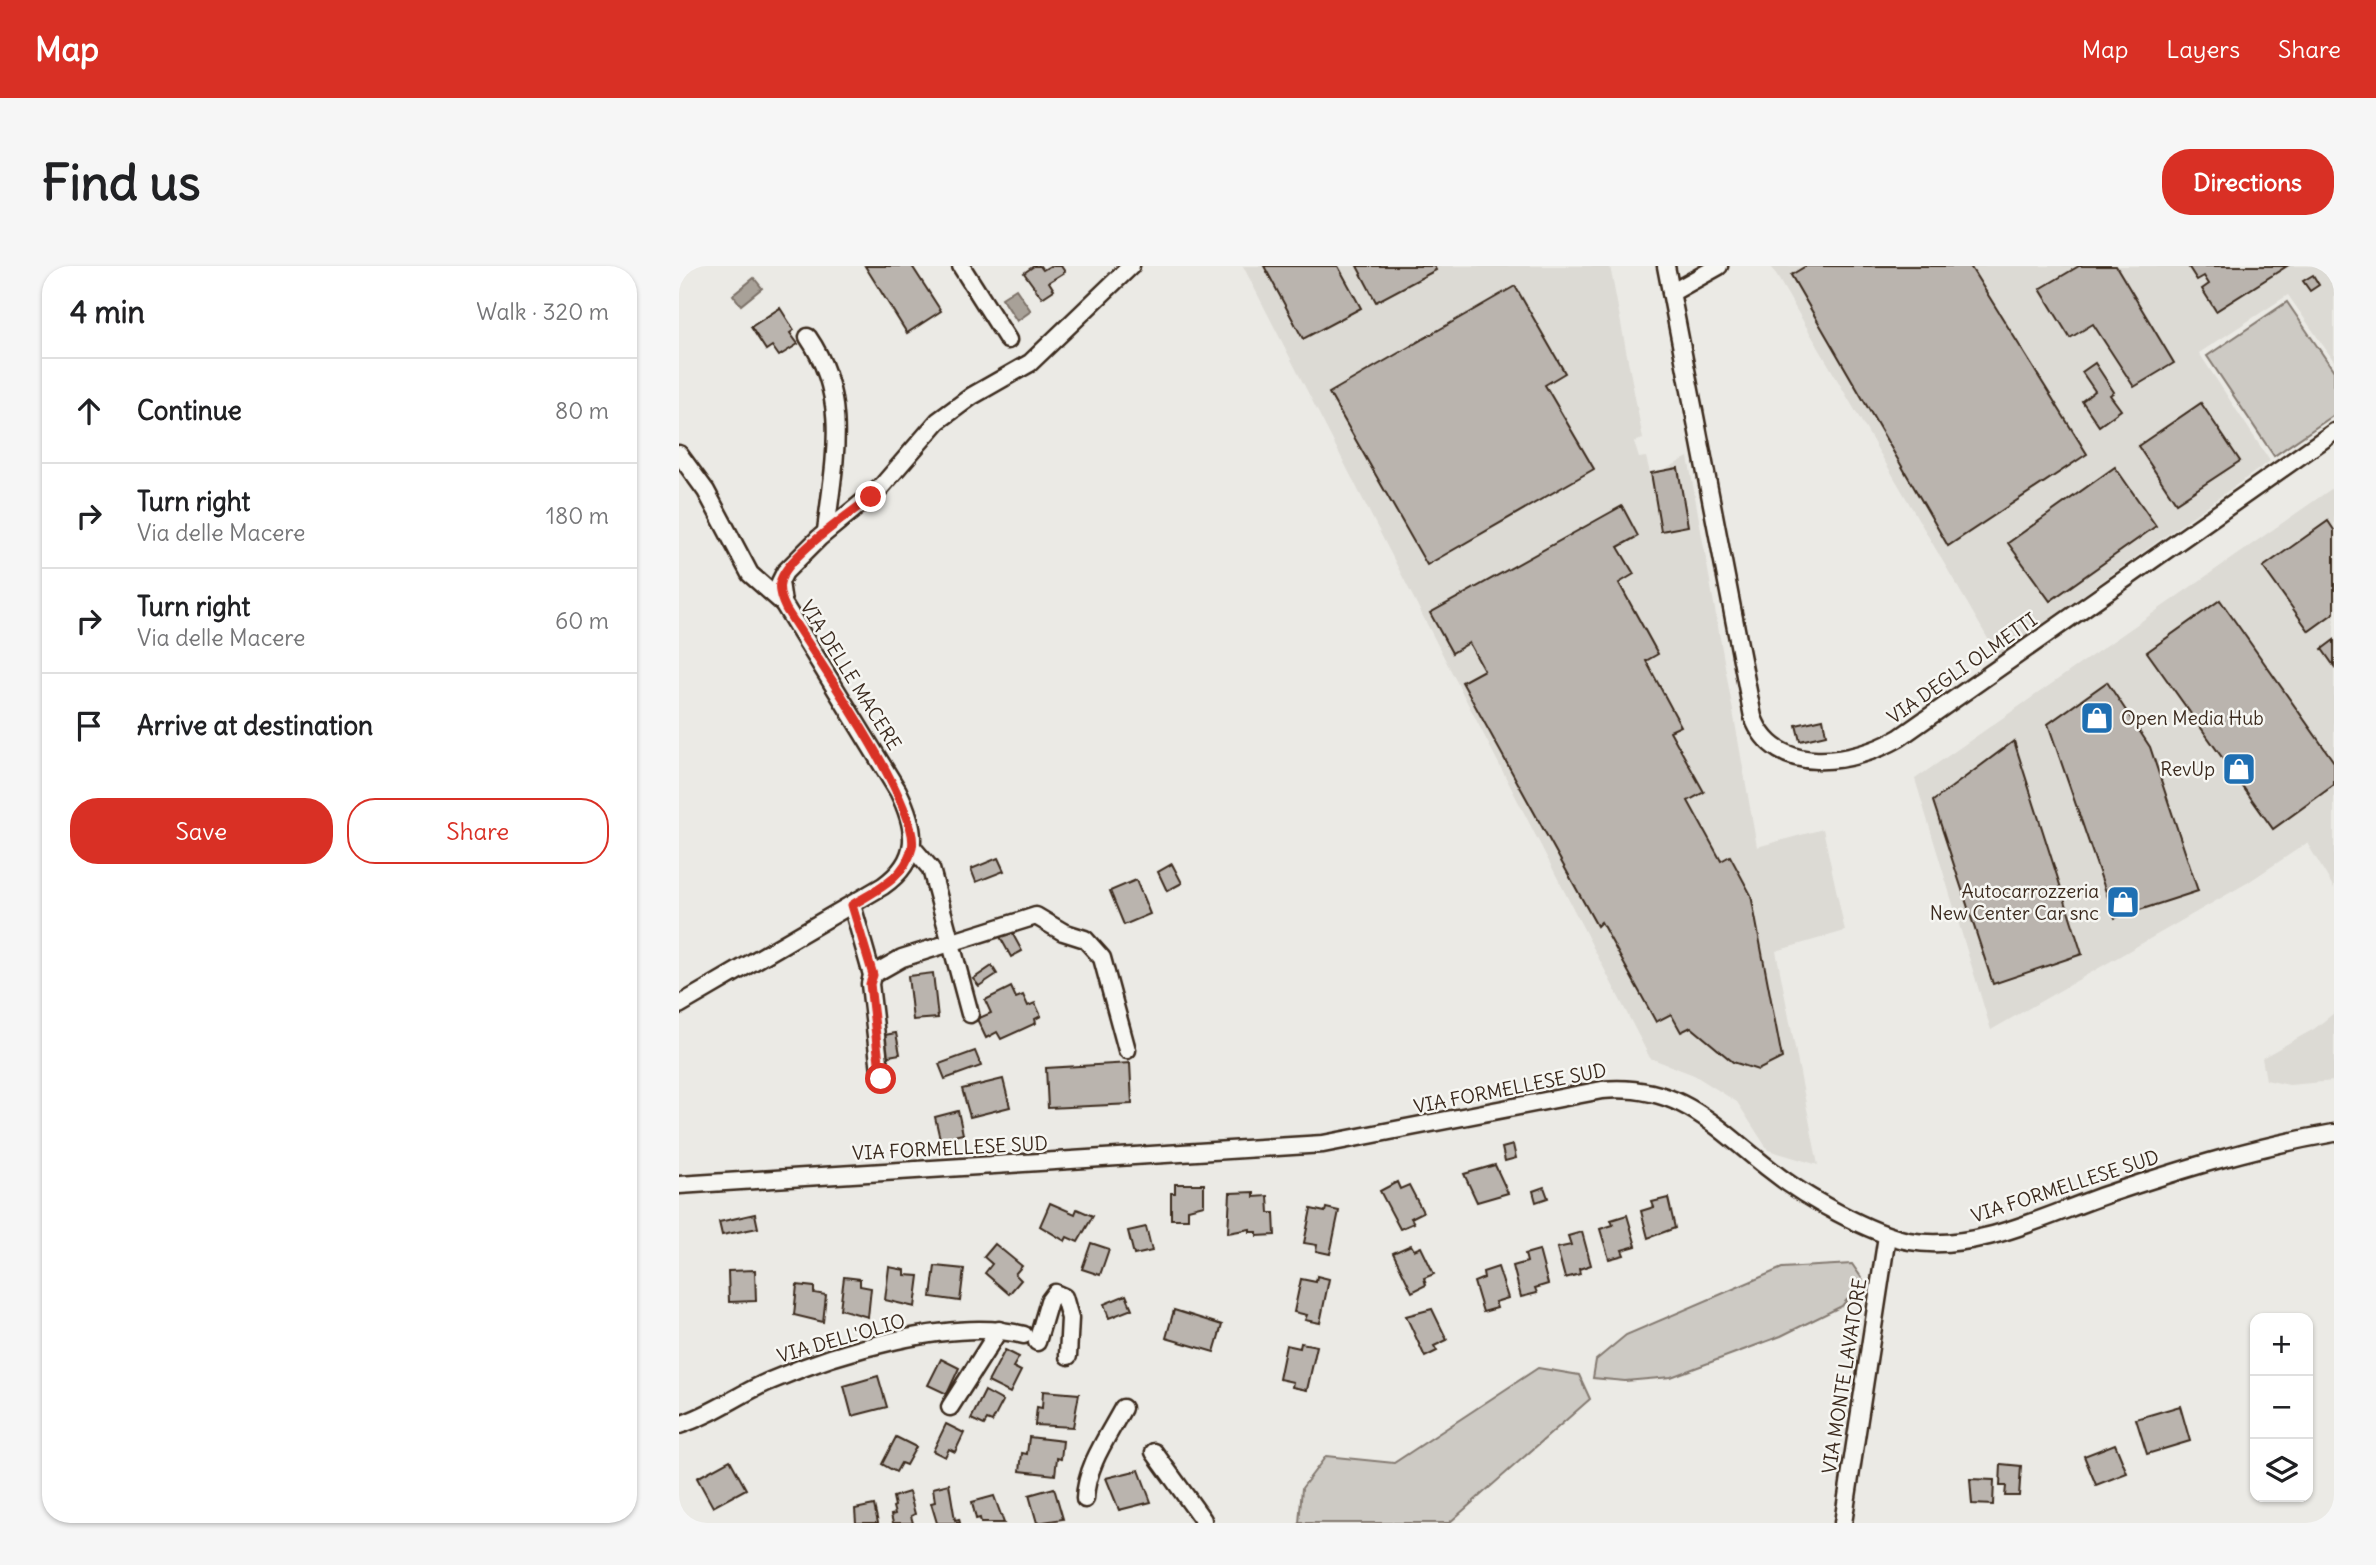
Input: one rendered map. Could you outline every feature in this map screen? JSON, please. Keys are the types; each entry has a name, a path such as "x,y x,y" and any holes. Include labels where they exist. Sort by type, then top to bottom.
{"street":[{"path":"961,266 1008,340"},
{"name":"VIA DELLE MACERE","path":"912,847 911,823 898,792 783,603 780,582 785,572 826,531 881,487 938,421 972,396 1031,363 1131,266"},
{"name":"VIA DEGLI OLMETTI","path":"1666,266 1753,717 1771,746 1783,754 1802,760 1829,759 1870,751 1899,738 2334,432"},
{"path":"1671,293 1719,266"},
{"path":"808,337 824,360 836,407 837,434 826,531"},
{"path":"679,454 706,491 750,574 783,603"},
{"path":"679,1005 852,905 899,873 912,847 931,869 953,942 970,1014"},
{"path":"852,905 873,975 870,984 881,1079"},
{"path":"873,975 902,958 1035,916 1063,932 1085,939 1102,958 1127,1050"},
{"name":"VIA FORMELLESE SUD","path":"679,1185 1323,1144 1602,1090 1633,1088 1655,1091 1685,1104 1727,1133 1784,1180 1887,1236 1933,1243 1972,1240 2231,1154 2334,1133"},
{"name":"VIA MONTE LAVATORE","path":"1843,1523 1887,1236"},
{"name":"VIA DELL'OLIO","path":"679,1425 718,1409 771,1381 871,1348 948,1332 999,1330 1031,1338 1055,1293 1064,1297 1070,1318 1068,1356"},
{"path":"950,1407 999,1330"},
{"path":"1085,1499 1085,1482 1123,1408"},
{"path":"1154,1452 1203,1520"}],"shaded area":[{"path":"1243,266 1610,266 1643,439 1634,442 1639,458 1646,457 1651,477 1688,457 1757,847 1823,829 1845,931 1776,951 1818,1165 1768,1150 1737,1102 1694,1075 1650,1058"},
{"path":"1771,266 2334,266 2334,361 2288,295 2199,353 2270,461 1998,656"},
{"path":"754,278 762,288 741,305 733,295"},
{"path":"1016,289 1031,311 1017,321 1002,298"},
{"path":"2287,302 2334,371 2334,415 2274,456 2207,356"},
{"path":"2334,487 2334,888 2307,843 2247,883 1991,1030 1915,779"},
{"path":"2334,1013 2334,1081 2289,1085 2266,1080 2262,1058 2314,1029"},
{"path":"1852,1264 1863,1280 1842,1306 1781,1336 1671,1377 1625,1381 1593,1378 1596,1360 1626,1335 1782,1268"},
{"path":"1538,1368 1579,1375 1590,1399 1449,1523 1299,1523 1302,1488 1326,1456 1394,1463"}],"building":[{"path":"865,266 912,266 941,311 907,333"},
{"path":"1034,266 1040,266 1043,270 1050,266 1061,266 1065,272 1049,282 1054,290 1042,298 1024,273"},
{"path":"1264,266 1338,266 1361,308 1303,339"},
{"path":"1357,266 1434,266 1436,270 1376,302"},
{"path":"1806,266 1970,266 2087,454 1948,546 1791,275"},
{"path":"2079,266 2116,266 2174,363 2134,387 2093,324 2070,338 2040,289"},
{"path":"2188,266 2287,266 2216,311 2202,289 2209,284 2204,276 2197,280"},
{"path":"2313,275 2319,285 2310,291 2303,281"},
{"path":"1515,286 1565,373 1545,385 1594,469 1427,565 1329,393"},
{"path":"780,308 794,330 790,333 798,344 779,356 772,346 766,350 751,327"},
{"path":"2095,363 2114,392 2110,395 2121,410 2099,426 2082,401 2095,391 2082,372"},
{"path":"2201,403 2240,461 2176,503 2138,446"},
{"path":"2115,467 2156,526 2050,601 2008,543"},
{"path":"1678,468 1688,526 1661,531 1651,473"},
{"path":"1622,506 1638,536 1618,547 1634,574 1619,583 1658,654 1646,661 1681,726 1670,731 1704,792 1688,801 1721,861 1730,856 1751,895 1782,1058 1758,1070 1733,1062 1691,1027 1681,1032 1671,1014 1656,1022 1601,922 1597,926 1462,682 1484,670 1469,643 1452,653 1430,613"},
{"path":"2328,521 2334,530 2334,613 2309,631 2263,567"},
{"path":"2220,600 2334,762 2334,785 2273,829 2147,652"},
{"path":"2334,640 2334,666 2322,649"},
{"path":"2107,682 2150,747 2198,891 2115,918 2048,724"},
{"path":"1823,719 1826,735 1800,741 1796,725"},
{"path":"2014,741 2082,954 1993,984 1933,801"},
{"path":"998,858 1004,871 976,882 971,869"},
{"path":"1172,864 1182,883 1167,891 1158,872"},
{"path":"1136,880 1150,914 1124,925 1110,891"},
{"path":"1010,929 1022,951 1011,957 999,935"},
{"path":"992,966 997,974 979,986 973,979"},
{"path":"933,973 938,1018 913,1020 908,976"},
{"path":"1011,987 1016,998 1023,995 1028,1006 1035,1003 1041,1016 1035,1019 1036,1023 1001,1039 997,1032 986,1038 977,1019 991,1013 985,1000"},
{"path":"896,1033 900,1054 883,1057 879,1036"},
{"path":"975,1051 981,1066 945,1079 939,1064"},
{"path":"1130,1063 1132,1104 1048,1108 1046,1068"},
{"path":"1003,1079 1010,1107 970,1117 962,1089"},
{"path":"958,1111 963,1134 940,1139 935,1117"},
{"path":"1513,1145 1516,1158 1505,1161 1502,1148"},
{"path":"1495,1165 1508,1193 1477,1202 1464,1174"},
{"path":"1397,1182 1400,1189 1409,1185 1423,1212 1411,1218 1414,1223 1400,1229 1380,1191"},
{"path":"1175,1184 1204,1184 1204,1205 1188,1209 1188,1219 1171,1219 1171,1193 1175,1193"},
{"path":"1544,1187 1548,1198 1536,1202 1533,1191"},
{"path":"1254,1192 1254,1197 1268,1196 1269,1213 1274,1213 1275,1235 1257,1236 1257,1232 1250,1232 1250,1229 1228,1233 1230,1193"},
{"path":"1668,1198 1675,1228 1648,1238 1641,1211 1654,1207 1652,1202"},
{"path":"1050,1203 1075,1214 1077,1209 1093,1216 1078,1242 1067,1237 1065,1241 1040,1226"},
{"path":"1326,1208 1339,1211 1330,1254 1316,1251 1317,1245 1304,1243 1311,1209 1325,1212"},
{"path":"755,1214 758,1228 722,1235 719,1222"},
{"path":"1627,1215 1636,1246 1622,1250 1624,1255 1609,1259 1600,1229 1613,1225 1611,1220"},
{"path":"1146,1227 1152,1251 1134,1255 1128,1231"},
{"path":"1582,1232 1591,1265 1579,1269 1580,1274 1565,1278 1557,1248 1571,1245 1568,1236"},
{"path":"1091,1243 1109,1249 1100,1275 1082,1269"},
{"path":"995,1244 1022,1266 1015,1274 1021,1280 1009,1294 985,1273 992,1264 984,1257"},
{"path":"1411,1245 1414,1250 1421,1247 1434,1274 1424,1278 1426,1285 1412,1292 1393,1253"},
{"path":"1539,1250 1548,1284 1535,1288 1537,1293 1521,1297 1513,1266 1527,1262 1525,1254"},
{"path":"935,1266 964,1269 960,1301 931,1297"},
{"path":"889,1267 905,1270 905,1275 919,1276 915,1307 885,1300"},
{"path":"1498,1267 1508,1298 1495,1302 1497,1308 1483,1312 1474,1282 1484,1278 1483,1272"},
{"path":"755,1270 756,1301 729,1302 728,1271"},
{"path":"1317,1276 1329,1279 1320,1323 1305,1320 1307,1315 1294,1312 1301,1279 1316,1282"},
{"path":"844,1277 860,1279 860,1286 871,1288 868,1317 840,1309"},
{"path":"797,1285 814,1287 814,1293 826,1295 823,1322 794,1315"},
{"path":"1126,1295 1132,1309 1109,1318 1104,1304"},
{"path":"1432,1309 1447,1340 1434,1346 1437,1351 1425,1357 1406,1316"},
{"path":"1174,1310 1222,1325 1214,1352 1166,1338"},
{"path":"1301,1343 1317,1346 1307,1390 1292,1387 1293,1382 1279,1379 1286,1345 1300,1348"},
{"path":"1005,1350 1019,1357 1013,1367 1021,1371 1010,1393 988,1382"},
{"path":"941,1359 959,1368 947,1394 928,1385"},
{"path":"878,1376 887,1407 852,1416 844,1386"},
{"path":"985,1391 1003,1401 992,1422 987,1420 984,1425 971,1419"},
{"path":"1043,1391 1079,1394 1073,1427 1035,1425 1037,1407 1042,1408"},
{"path":"2180,1406 2190,1441 2147,1454 2136,1419"},
{"path":"946,1424 964,1433 955,1452 949,1449 945,1457 933,1451"},
{"path":"896,1437 916,1447 906,1465 901,1463 896,1472 882,1464"},
{"path":"1029,1437 1063,1441 1061,1459 1057,1458 1055,1475 1020,1471 1022,1453 1027,1454"},
{"path":"2115,1444 2127,1473 2096,1485 2084,1456"},
{"path":"730,1460 746,1489 713,1507 697,1478"},
{"path":"2001,1464 2021,1466 2019,1496 2005,1496 2006,1486 2000,1486"},
{"path":"1139,1470 1151,1502 1119,1510 1106,1478"},
{"path":"1970,1479 1994,1480 1993,1505 1972,1504"},
{"path":"949,1484 955,1520 959,1519 960,1523 937,1523 931,1503 935,1502 933,1488"},
{"path":"1054,1488 1063,1519 1037,1523 1029,1495"},
{"path":"909,1492 915,1514 911,1516 913,1523 893,1523 893,1497"},
{"path":"994,1496 1004,1523 981,1523 980,1518 976,1519 972,1502"},
{"path":"874,1505 878,1523 856,1523 855,1509"}],"place":[{"name":"Open Media Hub","path":"2097,718"},
{"name":"RevUp","path":"2239,769"},
{"name":"Autocarrozzeria New Center Car snc","path":"2123,902"}],"route":[{"path":"871,497 826,531 797,558 782,576 780,595 893,783 911,823 912,847 902,870 883,887 852,905 873,975 870,984 881,1079"}]}
